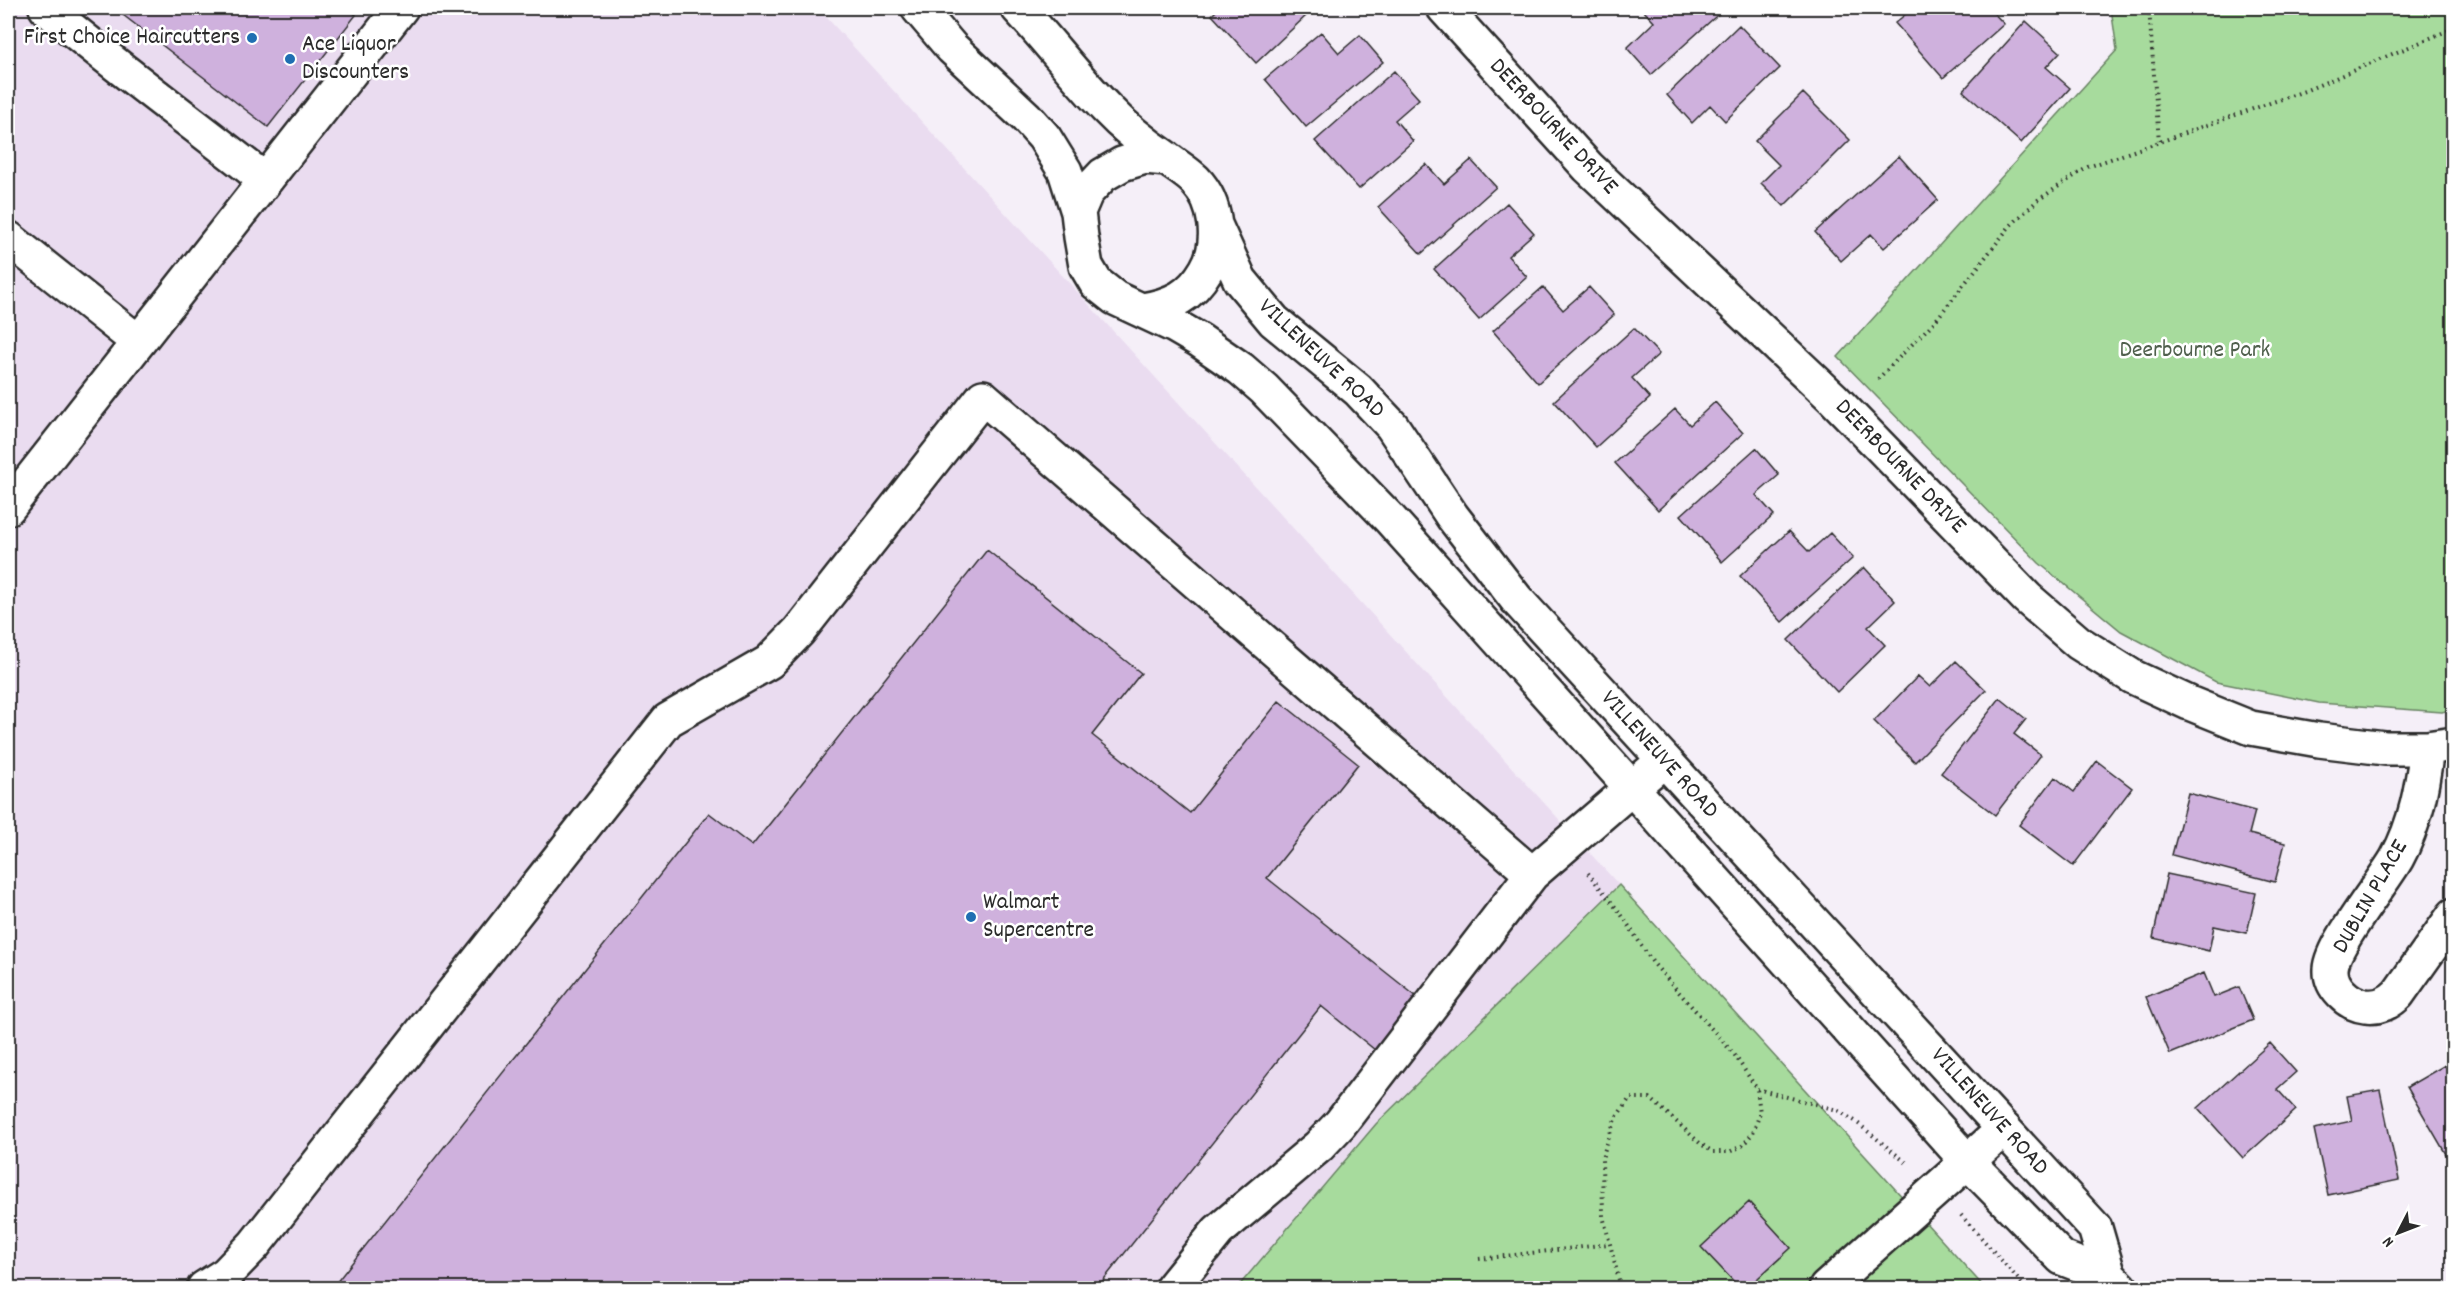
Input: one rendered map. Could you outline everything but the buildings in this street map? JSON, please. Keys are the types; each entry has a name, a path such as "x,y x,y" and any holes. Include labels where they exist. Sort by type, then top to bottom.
{"main road":[{"path":"46,8 99,53 191,121 265,180"},
{"path":"8,508 401,8"},
{"path":"918,8 952,48 1026,117 1044,137 1065,171 1078,212 1086,266 1096,283 1115,298 1143,310 1166,306 1186,293 1203,276 1215,249 1215,227 1209,201 1195,180 1135,136 1106,107 1018,8"},
{"name":"DEERBOURNE DRIVE","path":"1444,8 1588,167 1833,398 2027,598 2079,643 2133,677 2188,703 2251,728 2385,748 2440,746"},
{"path":"1078,212 1086,193 1103,175 1122,164 1145,157 1167,159"},
{"name":"VILLENEUVE ROAD","path":"1215,227 1240,280 1275,321 1358,390 1392,426 1452,516 1517,600 2095,1228 2115,1282"},
{"path":"8,237 137,341"},
{"name":"VILLENEUVE ROAD","path":"1143,310 1221,354 1264,389 1389,518 1967,1161 2062,1258 2115,1282"},
{"path":"204,1288 226,1274 254,1245 668,720 769,662 800,632 983,397 1532,874"},
{"name":"DUBLIN PLACE","path":"2440,746 2396,860 2337,950 2331,969 2342,995 2354,1004 2366,1007 2388,1003 2398,994 2454,915"},
{"path":"1172,1288 1218,1231 1319,1146 1340,1124 1532,874 1663,761"},
{"path":"1826,1288 2004,1129"}],"path":[{"path":"2149,8 2159,142"},
{"path":"1878,379 1936,320 2010,226 2038,200 2088,167 2307,90 2454,28"},
{"path":"1587,872 1621,914 1653,963 1734,1054 1757,1089 1760,1113 1753,1132 1742,1146 1729,1152 1713,1152 1650,1098 1630,1098 1615,1119 1602,1158 1603,1216 1621,1288"},
{"path":"1757,1089 1837,1110 1855,1120 1911,1167"},
{"path":"1959,1213 2026,1288"},
{"path":"1479,1259 1609,1244"}],"shaded area":[{"path":"8,8 818,8 1619,885 1376,1124 1237,1288 8,1288"}],"green space":[{"name":"Deerbourne Park","path":"2111,8 2453,8 2453,709 2442,712 2319,703 2216,682 2121,631 2039,563 1838,357 2117,50"},
{"path":"1619,885 1985,1288 1237,1288 1376,1124"}],"place":[{"name":"First Choice Haircutters","path":"252,38"},
{"name":"Ace Liquor Discounters","path":"290,59"},
{"name":"Walmart Supercentre","path":"971,917"}]}
